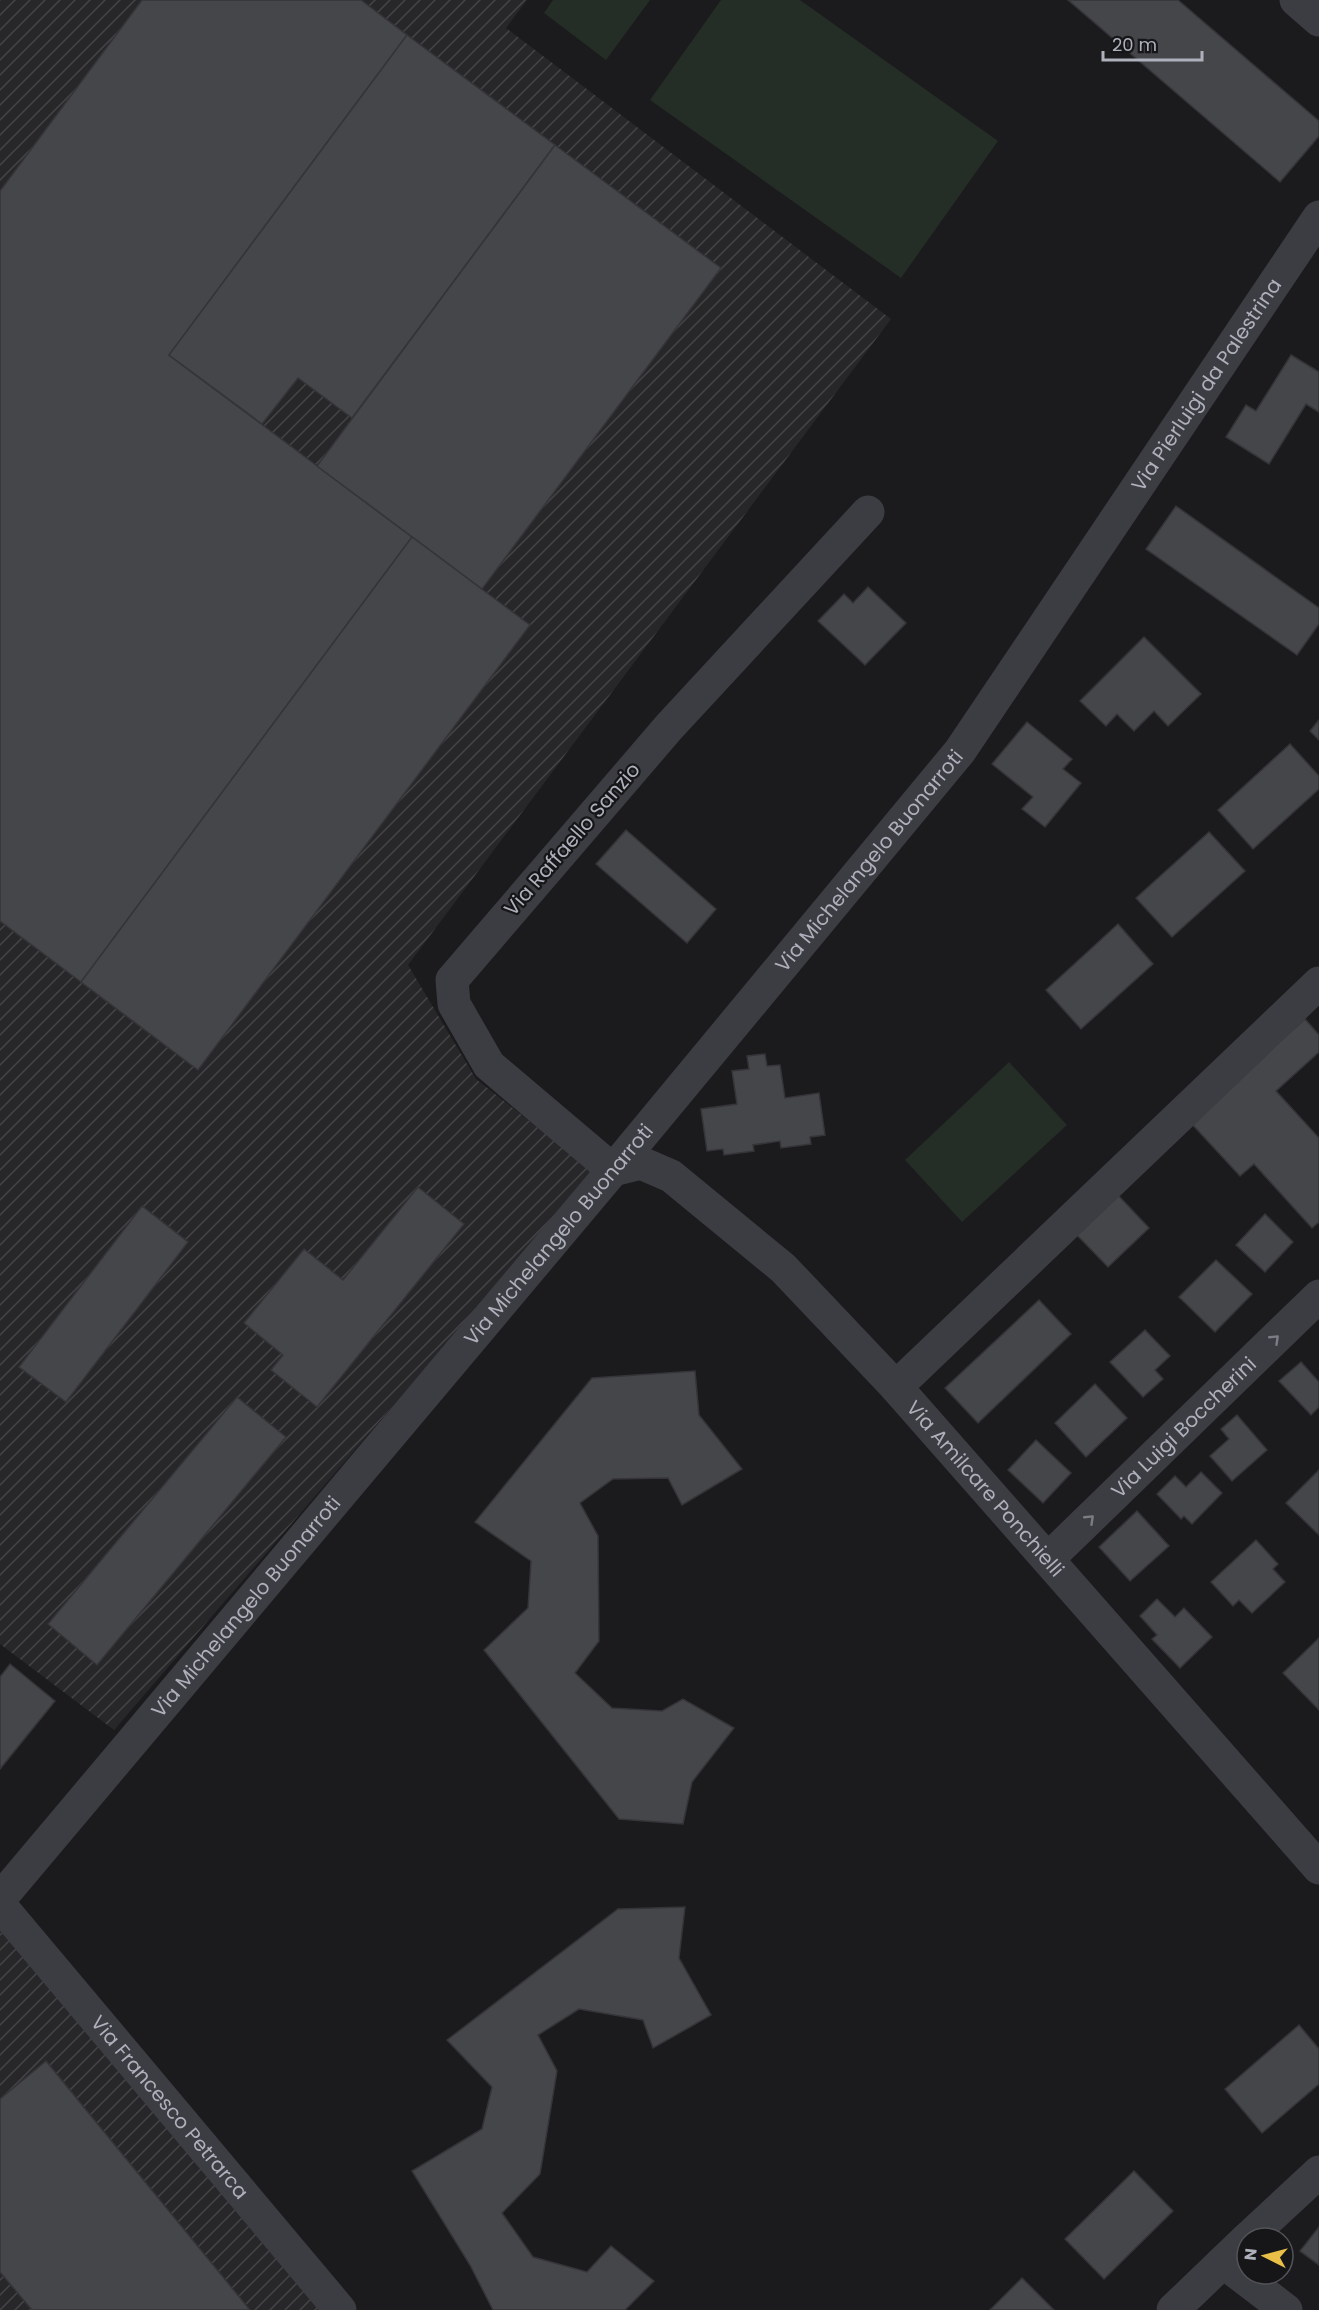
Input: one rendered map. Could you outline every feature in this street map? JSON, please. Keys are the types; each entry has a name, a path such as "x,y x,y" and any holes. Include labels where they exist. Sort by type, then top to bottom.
{"street":[{"path":"1296,0 1319,20"},
{"name":"Via Pierluigi da Palestrina","path":"1093,552 1319,217"},
{"name":"Via Raffaello Sanzio","path":"613,1170 489,1065 454,1004 452,980 669,727 868,512"},
{"name":"Via Michelangelo Buonarroti","path":"0,1899 613,1170 960,751 1093,552"},
{"path":"896,1387 1319,983"},
{"name":"Via Amilcare Ponchielli","path":"613,1170 641,1163 671,1176 783,1268 896,1387 1319,1868"},
{"name":"Via Luigi Boccherini","path":"1048,1559 1319,1296"},
{"name":"Via Francesco Petrarca","path":"0,1905 340,2310"},
{"path":"1262,2226 1319,2172"},
{"path":"1173,2310 1235,2251"},
{"path":"1223,2262 1286,2310"}],"shaded area":[{"path":"0,0 527,0 506,28 891,319 408,965 476,1079 594,1172 114,1730 0,1644"},
{"path":"553,0 650,0 606,60 544,13"},
{"path":"721,0 800,0 998,141 901,278 650,100"},
{"path":"1009,1062 1067,1125 962,1222 905,1160"},
{"path":"0,1930 325,2310 0,2310"}],"building":[{"path":"142,0 361,0 407,35 169,355 412,537 81,982 0,921 0,191"},
{"path":"1068,0 1178,0 1319,121 1319,136 1280,182"},
{"path":"407,35 555,145 352,418 298,378 262,424 169,355"},
{"path":"555,145 721,268 482,589 317,466"},
{"path":"1291,355 1319,372 1319,412 1306,404 1269,464 1226,437 1246,405 1256,411"},
{"path":"1176,506 1319,608 1319,624 1297,655 1146,549"},
{"path":"412,537 530,625 198,1070 81,982"},
{"path":"868,587 906,623 865,665 818,621 844,594 853,603"},
{"path":"1144,637 1201,694 1168,726 1154,711 1134,731 1117,714 1106,726 1080,701"},
{"path":"1319,720 1319,740 1310,731"},
{"path":"1027,722 1072,759 1063,769 1081,783 1045,827 1022,809 1033,797 992,764"},
{"path":"1290,744 1319,776 1319,789 1253,849 1218,810"},
{"path":"626,830 716,909 687,943 596,864"},
{"path":"1209,832 1245,871 1172,937 1136,898"},
{"path":"1118,924 1153,964 1081,1029 1046,990"},
{"path":"1305,1019 1319,1035 1319,1052 1276,1091 1319,1138 1319,1222 1312,1228 1254,1164 1240,1176 1190,1122"},
{"path":"765,1054 767,1066 780,1065 785,1098 819,1093 825,1135 810,1137 811,1144 781,1148 780,1141 753,1145 754,1151 724,1155 723,1149 707,1151 701,1109 737,1104 732,1071 749,1069 747,1056"},
{"path":"418,1187 464,1224 317,1407 271,1370 283,1355 244,1323 304,1249 343,1280"},
{"path":"1116,1193 1149,1228 1108,1267 1075,1233"},
{"path":"142,1206 188,1242 66,1402 19,1367"},
{"path":"1265,1214 1293,1242 1265,1272 1236,1245"},
{"path":"1216,1260 1252,1294 1215,1332 1179,1297"},
{"path":"1039,1300 1071,1334 978,1423 945,1388"},
{"path":"1145,1330 1170,1356 1155,1370 1163,1379 1143,1397 1110,1362"},
{"path":"1301,1362 1319,1382 1319,1407 1311,1415 1279,1381"},
{"path":"695,1371 699,1415 742,1469 682,1505 668,1478 613,1479 580,1503 598,1536 599,1641 575,1673 612,1708 662,1711 683,1699 734,1728 692,1782 683,1824 619,1819 484,1650 528,1608 531,1561 475,1522 592,1378"},
{"path":"1095,1384 1127,1418 1086,1457 1055,1423"},
{"path":"237,1397 286,1437 97,1665 48,1624"},
{"path":"1237,1415 1267,1450 1232,1481 1210,1456 1229,1439 1221,1429"},
{"path":"1036,1440 1071,1473 1043,1503 1008,1470"},
{"path":"1319,1470 1319,1535 1286,1503"},
{"path":"1201,1472 1222,1493 1192,1524 1184,1516 1181,1519 1157,1494 1175,1476 1186,1487"},
{"path":"1137,1511 1169,1546 1130,1581 1099,1547"},
{"path":"1256,1540 1278,1564 1273,1569 1285,1582 1252,1613 1239,1600 1233,1606 1211,1582"},
{"path":"1157,1599 1175,1617 1184,1608 1212,1637 1180,1668 1152,1639 1157,1635 1140,1616"},
{"path":"1319,1638 1319,1710 1283,1673"},
{"path":"10,1664 55,1701 0,1769 0,1677"},
{"path":"685,1907 679,1958 711,2015 653,2048 643,2020 579,2009 538,2035 557,2071 540,2174 502,2213 533,2257 587,2272 611,2246 654,2281 625,2310 493,2310 470,2265 412,2171 482,2129 492,2087 447,2040 618,1909"},
{"path":"1299,2025 1319,2049 1319,2084 1262,2133 1225,2089"},
{"path":"46,2061 250,2310 32,2310 0,2272 0,2099"},
{"path":"1134,2171 1173,2211 1104,2279 1065,2239"},
{"path":"1319,2227 1319,2265 1300,2251"},
{"path":"1022,2278 1054,2310 990,2310"}]}
